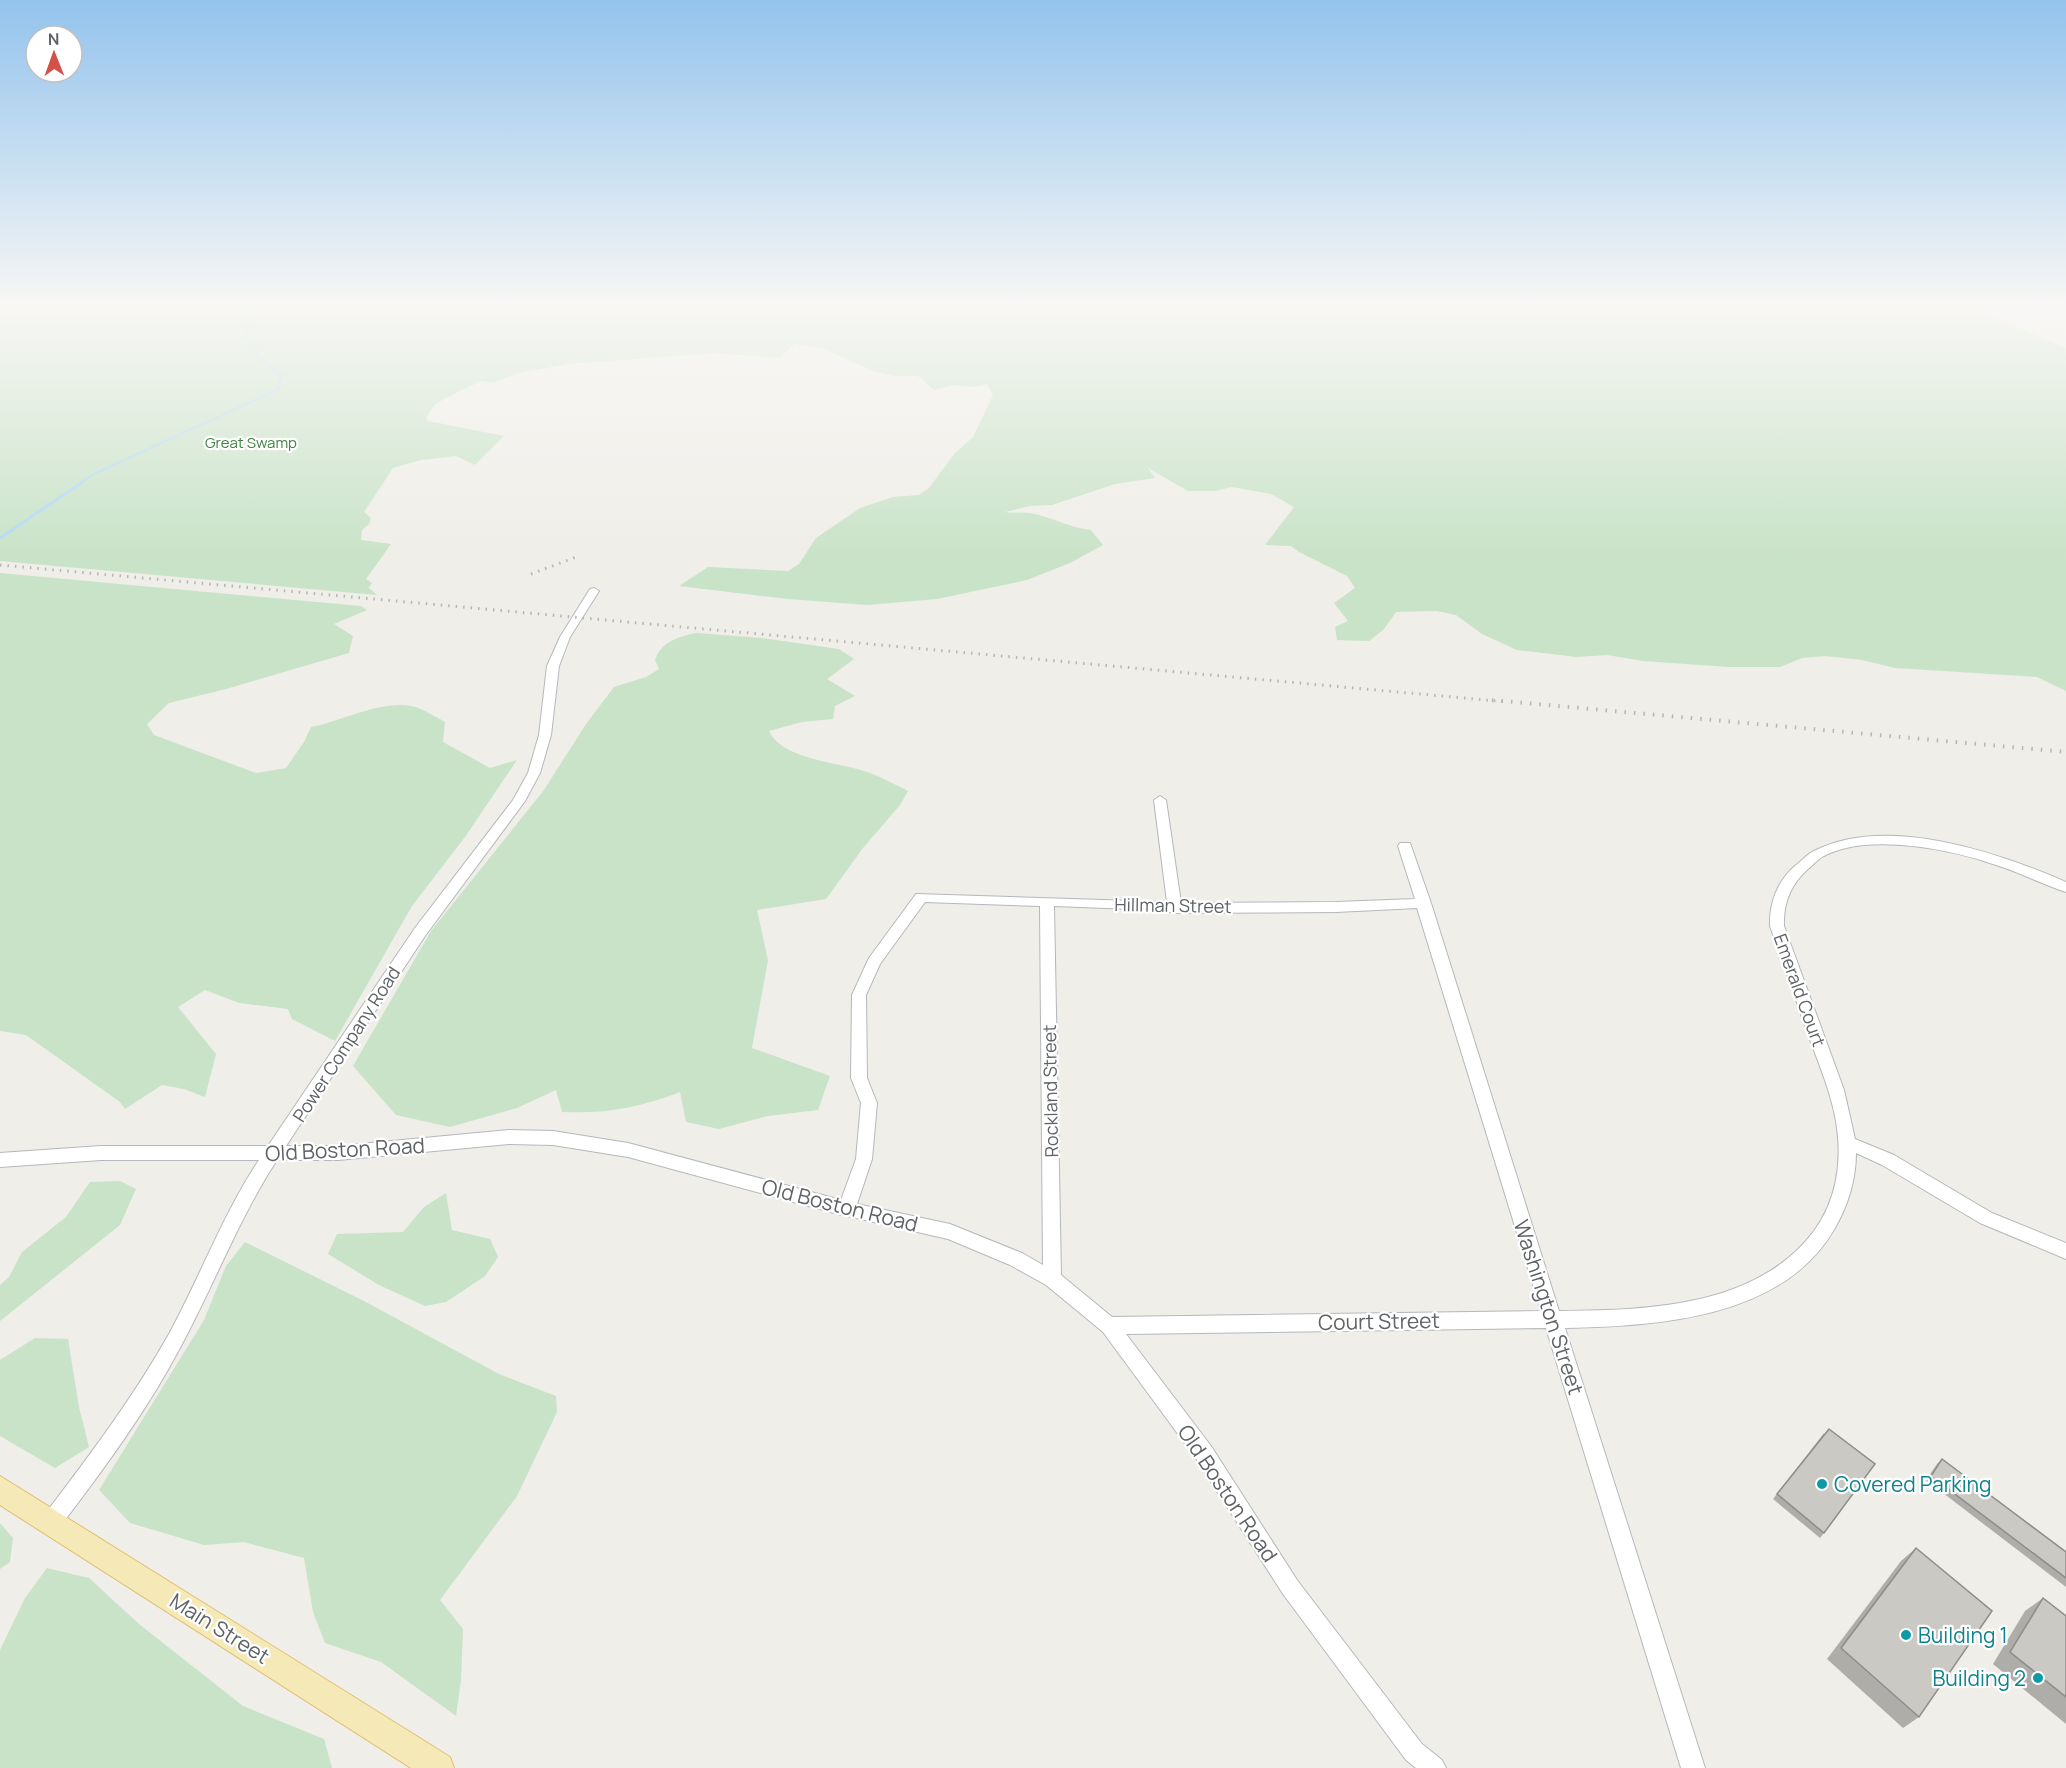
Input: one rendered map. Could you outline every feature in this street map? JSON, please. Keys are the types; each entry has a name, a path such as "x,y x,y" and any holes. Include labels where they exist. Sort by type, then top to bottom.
{"main road":[{"name":"Main Street","path":"0,1489 440,1768"}],"street":[{"name":"Power Company Road","path":"52,1521 115,1437 163,1362 236,1213 258,1175 420,932 519,801 534,773 544,735 553,666 565,636 594,591"},
{"path":"1160,800 1175,908"},
{"name":"Emerald Court","path":"1649,1314 1724,1300 1783,1275 1804,1258 1832,1219 1839,1202 1845,1182 1848,1143 1838,1096 1777,926 1781,896 1800,866 1825,852 1849,844 1905,842 1947,846 1986,856 2031,871 2066,888"},
{"name":"Washington Street","path":"1405,846 1693,1768"},
{"name":"Hillman Street","path":"847,1209 864,1159 869,1103 859,1078 859,996 874,962 921,897 1158,905 1175,908 1336,907 1424,903"},
{"name":"Rockland Street","path":"1047,903 1052,1279"},
{"name":"Old Boston Road","path":"0,1160 101,1153 338,1154 509,1137 553,1138 628,1150 847,1209 950,1232 1016,1259 1052,1279 1109,1326 1204,1452 1290,1587 1358,1680 1414,1752 1434,1768"},
{"path":"1848,1143 1888,1160 1986,1218 2066,1251"},
{"name":"Court Street","path":"1109,1326 1554,1318 1649,1314"}],"green space":[{"name":"Great Swamp","path":"0,391 462,391 435,404 426,418 428,421 504,436 475,465 456,456 421,460 393,468 364,512 371,518 369,524 362,530 361,540 391,544 366,579 372,583 369,588 377,595 0,561"},
{"path":"991,391 2066,391 2066,691 2037,677 1895,668 1862,660 1825,656 1802,658 1780,667 1729,667 1643,661 1607,655 1577,657 1517,650 1482,634 1456,615 1437,611 1396,612 1384,629 1369,641 1337,640 1335,627 1348,621 1334,603 1355,588 1347,576 1291,546 1265,545 1294,507 1271,494 1232,487 1215,491 1188,491 1148,468 1155,478 1115,484 1052,505 1030,506 1005,512 1037,515 1091,530 1103,545 1070,563 1027,580 937,599 867,605 788,599 679,586 708,567 788,571 799,564 816,538 860,508 893,497 919,495 929,488 955,453 973,437 993,395"},
{"path":"0,573 361,606 367,610 334,624 353,636 349,653 169,703 147,724 154,735 256,773 286,768 304,742 311,727 391,705 416,707 445,722 443,742 490,768 517,760 465,837 412,906 335,1041 292,1019 288,1009 239,1003 205,990 178,1007 216,1054 205,1097 184,1089 162,1085 125,1109 120,1102 26,1035 0,1031"},
{"path":"697,633 762,638 839,649 854,659 827,679 855,696 835,706 833,719 802,722 769,731 776,741 800,755 870,773 908,791 900,805 863,848 826,899 757,910 768,960 752,1048 830,1076 818,1110 768,1116 719,1129 686,1122 680,1092 622,1109 562,1112 556,1090 517,1108 450,1127 396,1115 353,1066 431,931 544,790 586,724 614,687 646,677 659,669 655,660 666,644 677,638"},
{"path":"120,1181 136,1189 120,1225 0,1321 0,1285 9,1277 22,1252 66,1217 90,1182"},
{"path":"446,1193 452,1230 490,1239 498,1257 485,1276 446,1302 425,1306 379,1285 328,1254 337,1234 403,1232 424,1207"},
{"path":"245,1242 364,1301 499,1374 556,1396 557,1412 517,1496 440,1600 463,1629 461,1680 456,1716 381,1662 325,1643 313,1612 304,1558 244,1542 204,1545 130,1523 99,1490 204,1320 226,1266"},
{"path":"35,1338 68,1339 79,1407 89,1447 55,1468 0,1436 0,1360"},
{"path":"0,1523 13,1538 10,1562 0,1569"},
{"path":"47,1568 89,1578 139,1624 243,1706 324,1739 332,1768 0,1768 0,1650 25,1598"}],"building":[{"name":"Covered Parking","path":"1829,1429 1875,1464 1824,1533 1777,1494"},
{"name":"Covered Parking","path":"1942,1459 2066,1552 2066,1578 1931,1476"},
{"name":"Building 1","path":"1916,1548 1992,1611 1919,1717 1841,1648"},
{"path":"2043,1598 2066,1616 2066,1697 2010,1652"}],"waterway":[{"path":"82,482 94,474 276,391"},
{"path":"0,538 84,481"}],"railway":[{"path":"531,574 579,556"},
{"path":"0,565 1508,702"},
{"path":"1492,700 2066,752"}],"place":[{"name":"Covered Parking","path":"1822,1484"},
{"name":"Building 1","path":"1906,1635"},
{"name":"Building 2","path":"2038,1678"}]}
